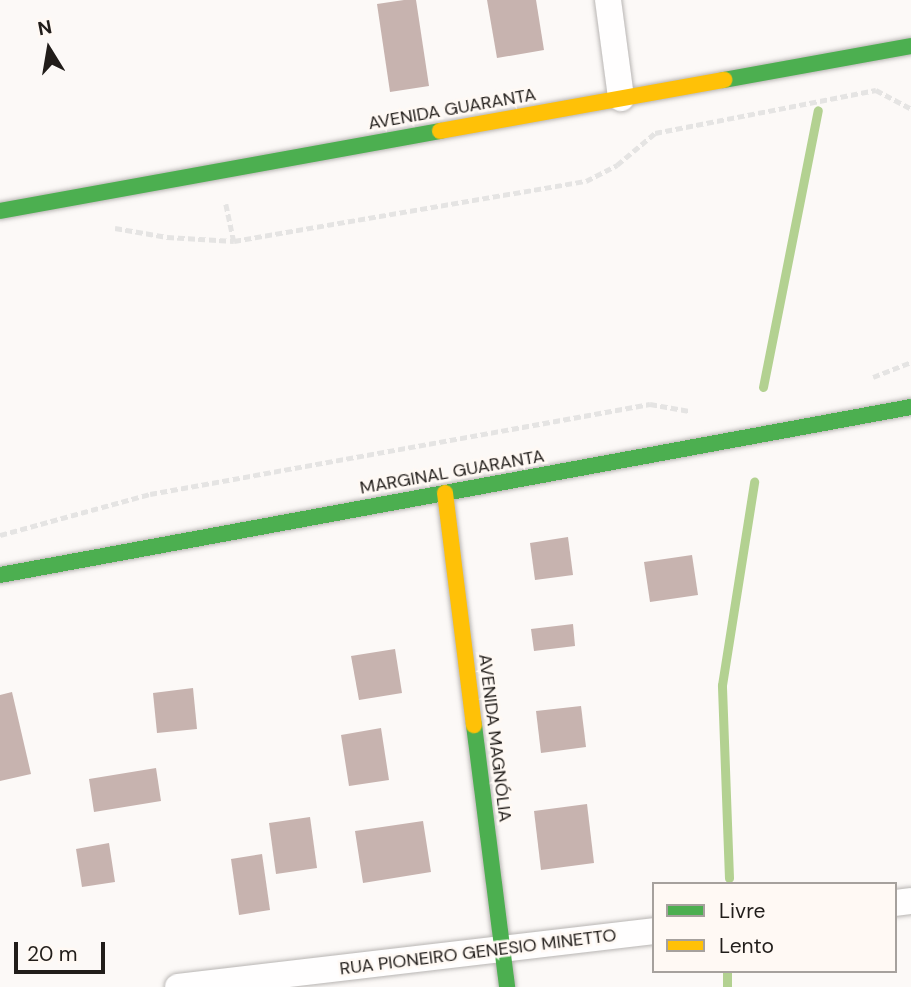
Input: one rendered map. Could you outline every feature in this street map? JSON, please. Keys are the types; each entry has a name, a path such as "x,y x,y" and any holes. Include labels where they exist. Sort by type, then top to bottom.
{"main road":[{"name":"AVENIDA GUARANTA","path":"0,211 911,46"},
{"name":"MARGINAL GUARANTA","path":"0,575 911,407"},
{"name":"AVENIDA MAGNÓLIA","path":"445,493 507,987"}],"street":[{"path":"608,0 621,99"},
{"name":"RUA PIONEIRO GENESIO MINETTO","path":"178,987 652,931"}],"path":[{"path":"106,230 120,227 167,237 234,241 586,181 617,166 655,133 876,90 911,109"},
{"path":"862,381 911,362"},
{"path":"0,535 150,494 650,404 698,412"}],"building":[{"path":"416,0 429,86 390,92 377,4"},
{"path":"487,0 536,0 544,50 497,58"},
{"path":"568,537 573,575 535,580 530,543"},
{"path":"692,555 698,595 650,602 644,562"},
{"path":"573,624 575,646 534,651 531,629"},
{"path":"395,649 402,693 359,700 351,656"},
{"path":"193,688 197,729 157,733 153,693"},
{"path":"12,692 31,774 0,781 0,695"},
{"path":"581,706 586,747 541,753 536,711"},
{"path":"381,728 389,780 349,786 341,735"},
{"path":"156,768 161,801 94,812 89,779"},
{"path":"587,804 594,863 541,870 534,811"},
{"path":"310,817 317,868 276,874 269,823"},
{"path":"423,821 431,872 363,883 355,831"},
{"path":"109,843 115,882 82,887 76,849"},
{"path":"262,854 270,910 239,915 231,859"}],"waterway":[{"path":"763,387 818,110"},
{"path":"729,878 722,685 754,482"},
{"path":"727,973 727,987"}],"traffic: fast":[{"path":"724,80 911,46"},
{"path":"0,211 440,131"},
{"path":"0,575 911,407"},
{"path":"474,725 507,987"}],"traffic: slow":[{"path":"440,131 724,80"},
{"path":"445,493 474,725"}]}
